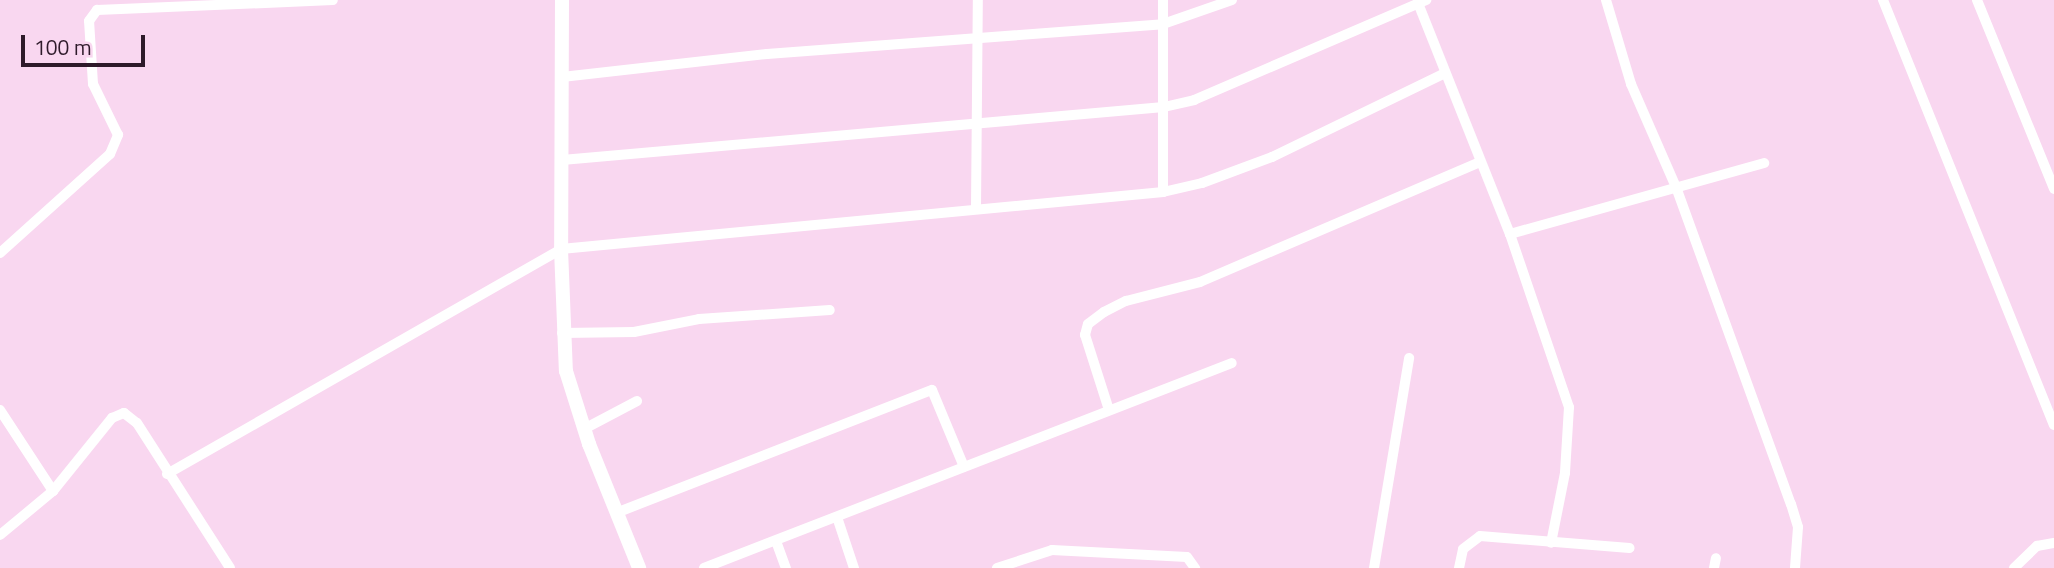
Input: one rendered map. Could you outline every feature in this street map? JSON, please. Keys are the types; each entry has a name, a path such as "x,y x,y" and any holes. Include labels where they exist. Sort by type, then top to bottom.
{"street":[{"path":"0,253 110,155 118,135 93,84 89,20 97,10 332,0"},
{"path":"562,0 561,249 562,333 566,372 584,429 639,568"},
{"path":"976,209 978,0"},
{"path":"1163,0 1163,192"},
{"path":"562,77 978,38 1163,24 1232,0"},
{"path":"1606,0 1631,84 1676,187 1791,505 1798,527 1795,568"},
{"path":"1883,0 2054,425"},
{"path":"1977,0 2054,189"},
{"path":"562,160 1164,107 1194,100 1422,2 1445,73 1510,234 1569,407 1567,461 1551,542"},
{"path":"167,474 561,249 1163,192 1202,183 1272,157 1445,73"},
{"path":"1109,410 1085,335 1088,324 1104,312 1126,301 1200,282 1480,162"},
{"path":"1510,234 1764,163"},
{"path":"562,333 634,332 699,318 831,310"},
{"path":"1374,568 1409,358"},
{"path":"704,568 1231,363"},
{"path":"616,513 932,390 964,467"},
{"path":"584,429 637,401"},
{"path":"0,410 52,491"},
{"path":"0,535 52,491 54,483 119,414 137,422 167,474 230,568"},
{"path":"837,517 854,568"},
{"path":"1459,568 1463,548 1479,536 1630,548"},
{"path":"776,541 786,568"},
{"path":"2014,568 2037,546 2054,543"},
{"path":"997,568 1052,550 1187,557 1195,568"},
{"path":"1027,556 1032,568"}]}
